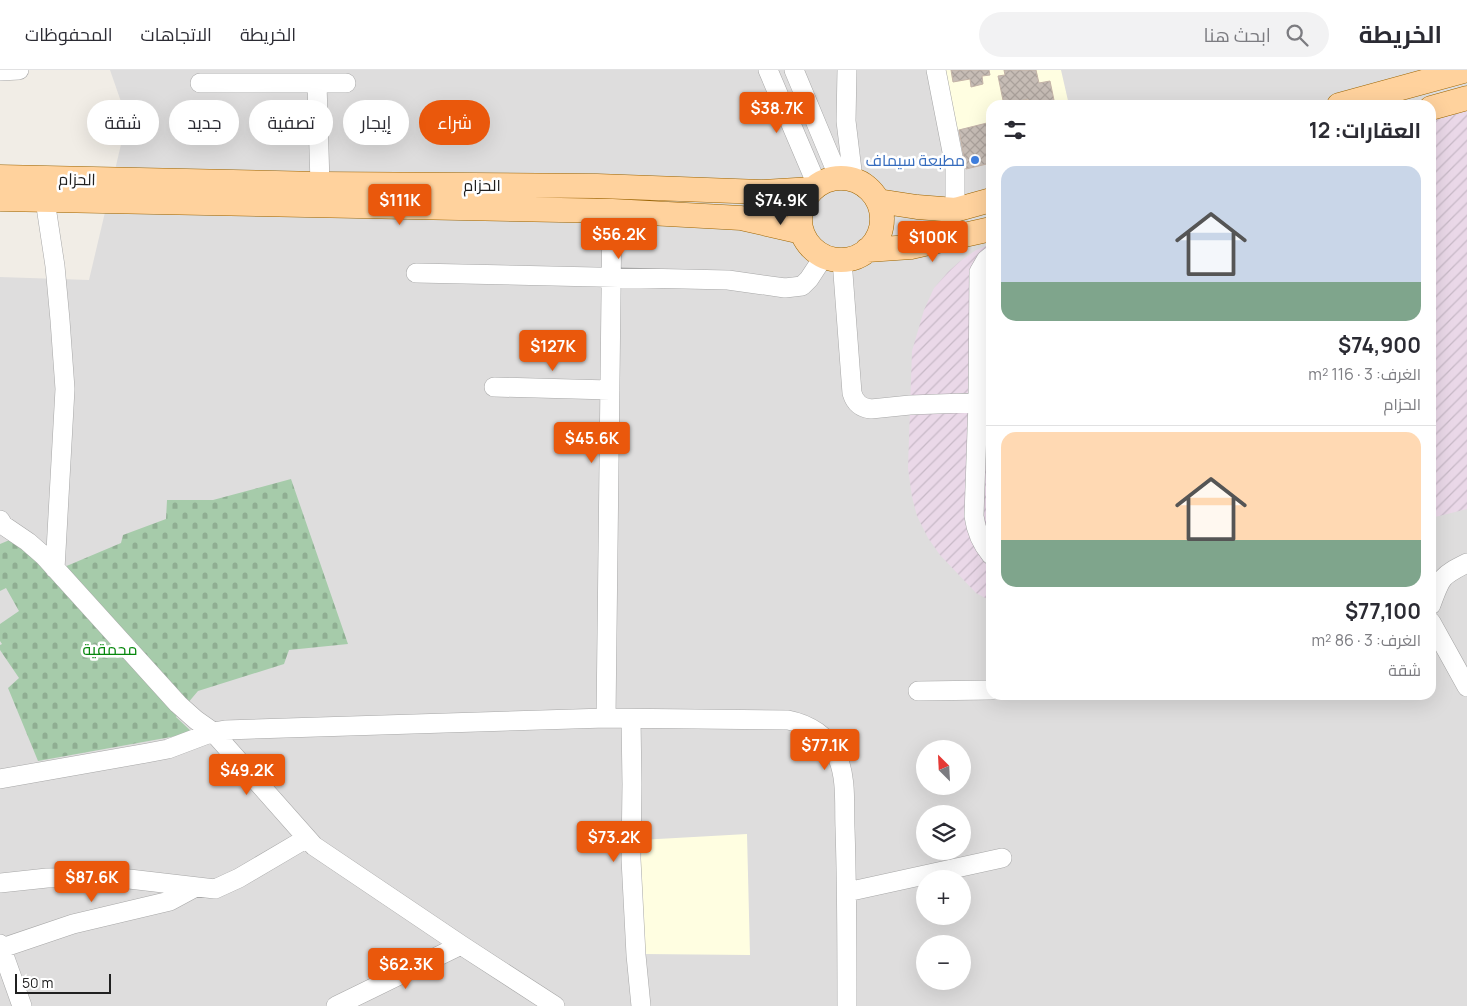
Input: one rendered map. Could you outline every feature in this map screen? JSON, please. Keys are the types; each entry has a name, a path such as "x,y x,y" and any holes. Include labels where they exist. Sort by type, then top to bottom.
{"main road":[{"path":"1357,100 1467,70"},
{"path":"1436,107 1467,98"},
{"name":"الحزام","path":"0,177 320,184 597,186 762,192 815,187"},
{"path":"846,178 868,188 878,201 882,214 881,227 876,240 860,255 833,258 814,250 807,242 802,232 801,208 815,187 827,180 846,178"},
{"path":"597,186 605,211"},
{"name":"الحزام","path":"0,199 605,211 741,218 802,232"},
{"path":"878,201 955,210 986,201"},
{"path":"867,250 911,247 986,230"}],"street":[{"path":"0,71 19,70"},
{"path":"768,70 815,187"},
{"path":"794,70 846,178"},
{"path":"846,178 847,70"},
{"path":"936,70 955,167 955,210"},
{"path":"200,83 346,83"},
{"path":"317,83 320,184"},
{"path":"45,200 57,284 64,389 55,569"},
{"path":"605,211 611,277 606,718"},
{"path":"416,273 728,280 785,288 802,286 833,258"},
{"path":"833,258 852,394 857,403 872,409 910,405 984,402"},
{"path":"986,260 979,272 984,402 974,516 980,539 986,548"},
{"path":"494,387 610,390"},
{"path":"1,524 28,542 44,556 178,704 213,732 314,846 555,1006"},
{"path":"1436,591 1446,573 1467,563"},
{"path":"1436,631 1467,687"},
{"path":"918,691 986,690"},
{"path":"0,779 147,753 177,746 213,732 224,730 606,718 788,720 798,722 816,731 828,742 837,754 843,774 847,892 847,1006"},
{"path":"631,718 631,859 636,955 641,1006"},
{"path":"0,883 47,878 112,876 215,889 239,878 307,838"},
{"path":"847,892 1002,858"},
{"path":"22,1006 1,946 73,924 170,901 196,887"},
{"path":"336,1006 461,945"}],"shaded area":[{"path":"110,70 1467,70 1467,1006 0,1006 0,277 89,280 121,145 159,145 159,100 120,100"},
{"path":"943,70 1061,70 1068,100 986,100 986,123 957,130"},
{"path":"1467,111 1467,509 1436,517 1436,120"},
{"path":"986,246 986,598 976,593 940,555 928,538 917,516 908,468 912,351 924,310 934,288 959,262 976,250"},
{"path":"747,834 750,955 644,954 640,840"}],"green space":[{"name":"محمقية","path":"291,479 348,644 289,650 284,664 198,691 176,717 193,733 38,761 8,688 19,678 0,650 0,645 2,644 0,641 0,624 19,611 6,588 0,591 0,544 12,539 50,573 121,543 123,535 166,519 167,500 213,500"}],"building":[{"path":"951,70 989,70 990,75 982,76 983,84 971,87 970,79 953,82"},
{"path":"1004,70 1036,70 1039,83 1050,81 1054,100 1003,100 998,76 1005,75"},
{"path":"986,123 986,164 966,169 959,130"}],"place":[{"name":"مطبعة سيماف","path":"975,160"}]}
